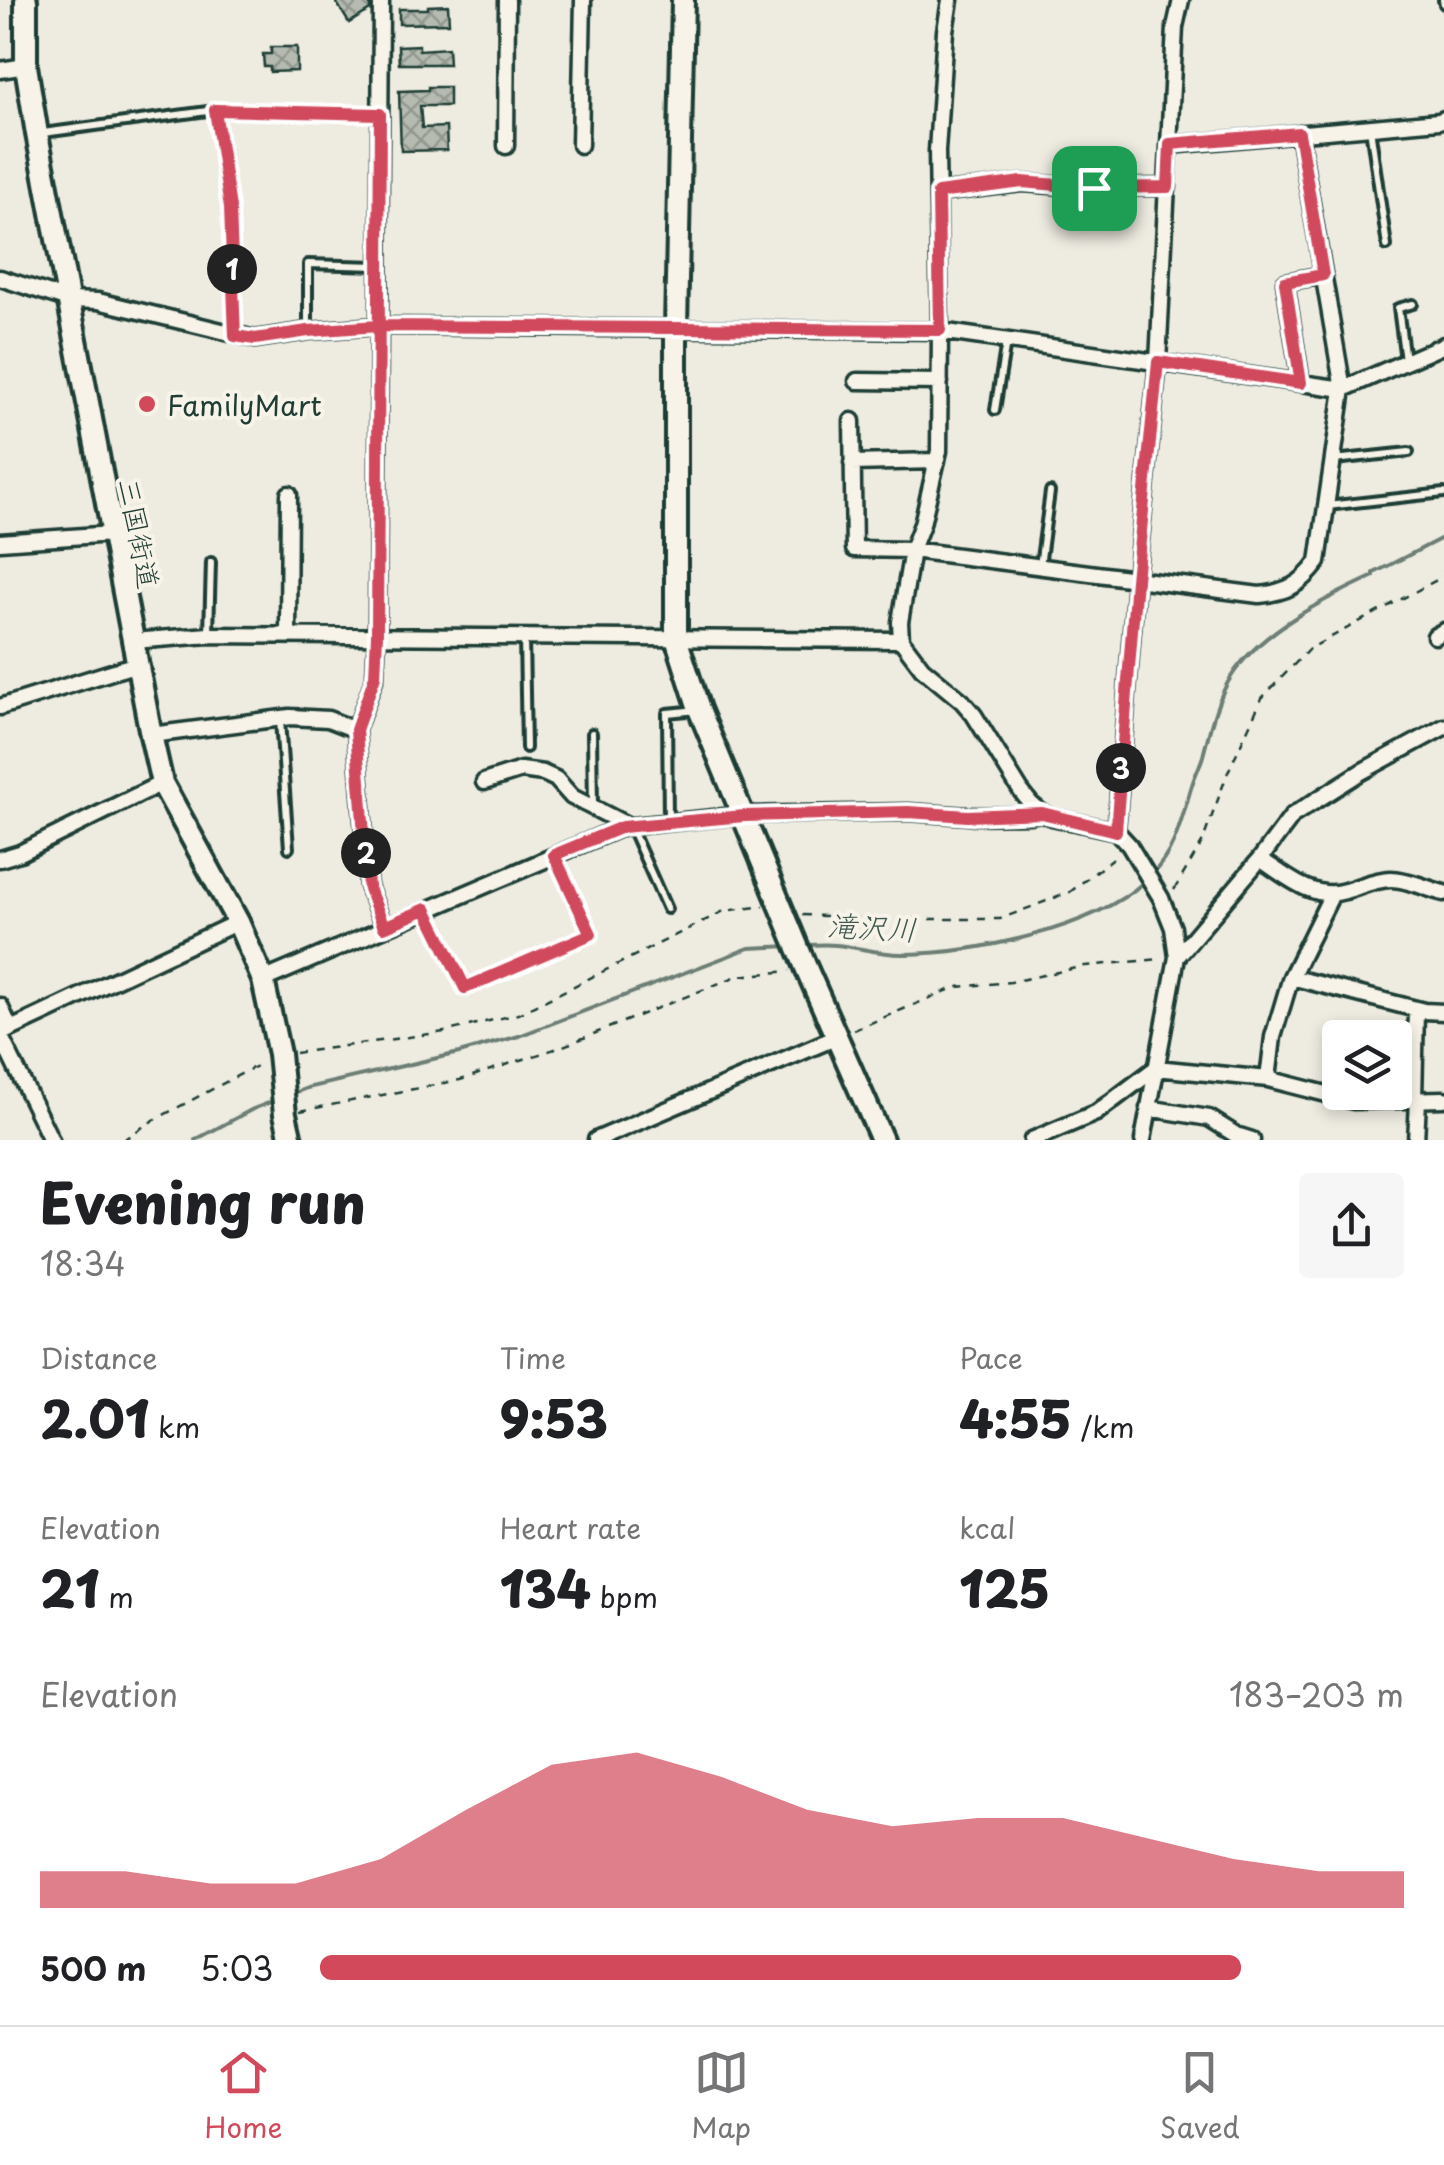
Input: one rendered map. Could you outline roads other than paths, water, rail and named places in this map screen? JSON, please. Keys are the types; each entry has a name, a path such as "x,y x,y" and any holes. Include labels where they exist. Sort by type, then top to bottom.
{"street":[{"name":"三国街道","path":"26,0 26,66 37,134 151,736 162,783 238,922 262,980 279,1054 291,1140"},
{"path":"382,0 377,635 375,676 356,730 368,886 384,927"},
{"path":"506,146 507,0"},
{"path":"580,145 584,0"},
{"path":"683,0 676,327 676,638 698,710 882,1140"},
{"path":"950,0 937,151 940,451 912,550 900,622 901,640 922,668 974,715 1020,791 1042,813"},
{"path":"1116,831 1158,362 1175,27 1181,0"},
{"path":"0,70 26,66"},
{"path":"1170,144 1444,119"},
{"path":"852,421 854,549 912,550 1259,595 1283,593 1308,575 1318,562 1343,389 1299,133"},
{"path":"938,193 1022,182 1094,188 1168,187"},
{"path":"1301,383 1285,282 1323,275"},
{"path":"0,278 69,300 98,301 255,339 378,326 940,330 1343,389 1444,346"},
{"path":"857,381 940,382"},
{"path":"852,463 937,461"},
{"path":"288,635 289,494"},
{"path":"0,542 112,534"},
{"path":"133,641 210,635 901,640"},
{"path":"0,707 137,664"},
{"path":"151,736 280,719 328,720 356,730"},
{"path":"1177,958 1294,815 1444,727"},
{"path":"484,782 521,770 543,773 556,779 572,798 630,826"},
{"path":"0,859 20,853 162,783"},
{"path":"262,980 622,827 744,816 1042,813 1116,831 1162,901 1173,928 1177,958 1143,1140"},
{"path":"1260,859 1322,894 1390,879 1444,892"},
{"path":"1268,1080 1273,1036 1291,978 1332,894"},
{"path":"3,1032 238,922"},
{"path":"1291,978 1416,1009 1444,1012"},
{"path":"0,1006 3,1032 52,1140"},
{"path":"1416,1009 1416,1140"},
{"path":"596,1140 837,1037"},
{"path":"1032,1140 1096,1114 1156,1068 1268,1080 1354,1102 1444,1099"},
{"path":"1148,1108 1210,1118 1252,1140"}],"lane":[{"path":"37,134 215,110 380,114"},
{"path":"215,110 230,208 235,336"},
{"path":"1370,127 1387,246"},
{"path":"308,331 308,264 378,266"},
{"path":"1406,362 1398,308 1413,304"},
{"path":"995,410 1006,340"},
{"path":"1333,460 1409,452"},
{"path":"1040,567 1050,492"},
{"path":"1326,506 1444,494"},
{"path":"210,562 210,635"},
{"path":"524,636 526,748"},
{"path":"668,821 666,714 698,710"},
{"path":"280,719 290,848"},
{"path":"592,734 592,808"},
{"path":"630,826 667,909"},
{"path":"426,909 465,988 591,934 554,855"}],"waterway":[{"name":"滝沢川","path":"1151,875 1172,844 1217,705 1244,660 1295,618 1444,537"},
{"name":"滝沢川","path":"805,945 905,954 997,943 1064,926 1121,899 1144,882"},
{"name":"滝沢川","path":"289,1095 519,1036 749,948 790,946"},
{"name":"滝沢川","path":"195,1140 276,1100"}],"place":[{"name":"FamilyMart","path":"147,404"}]}
